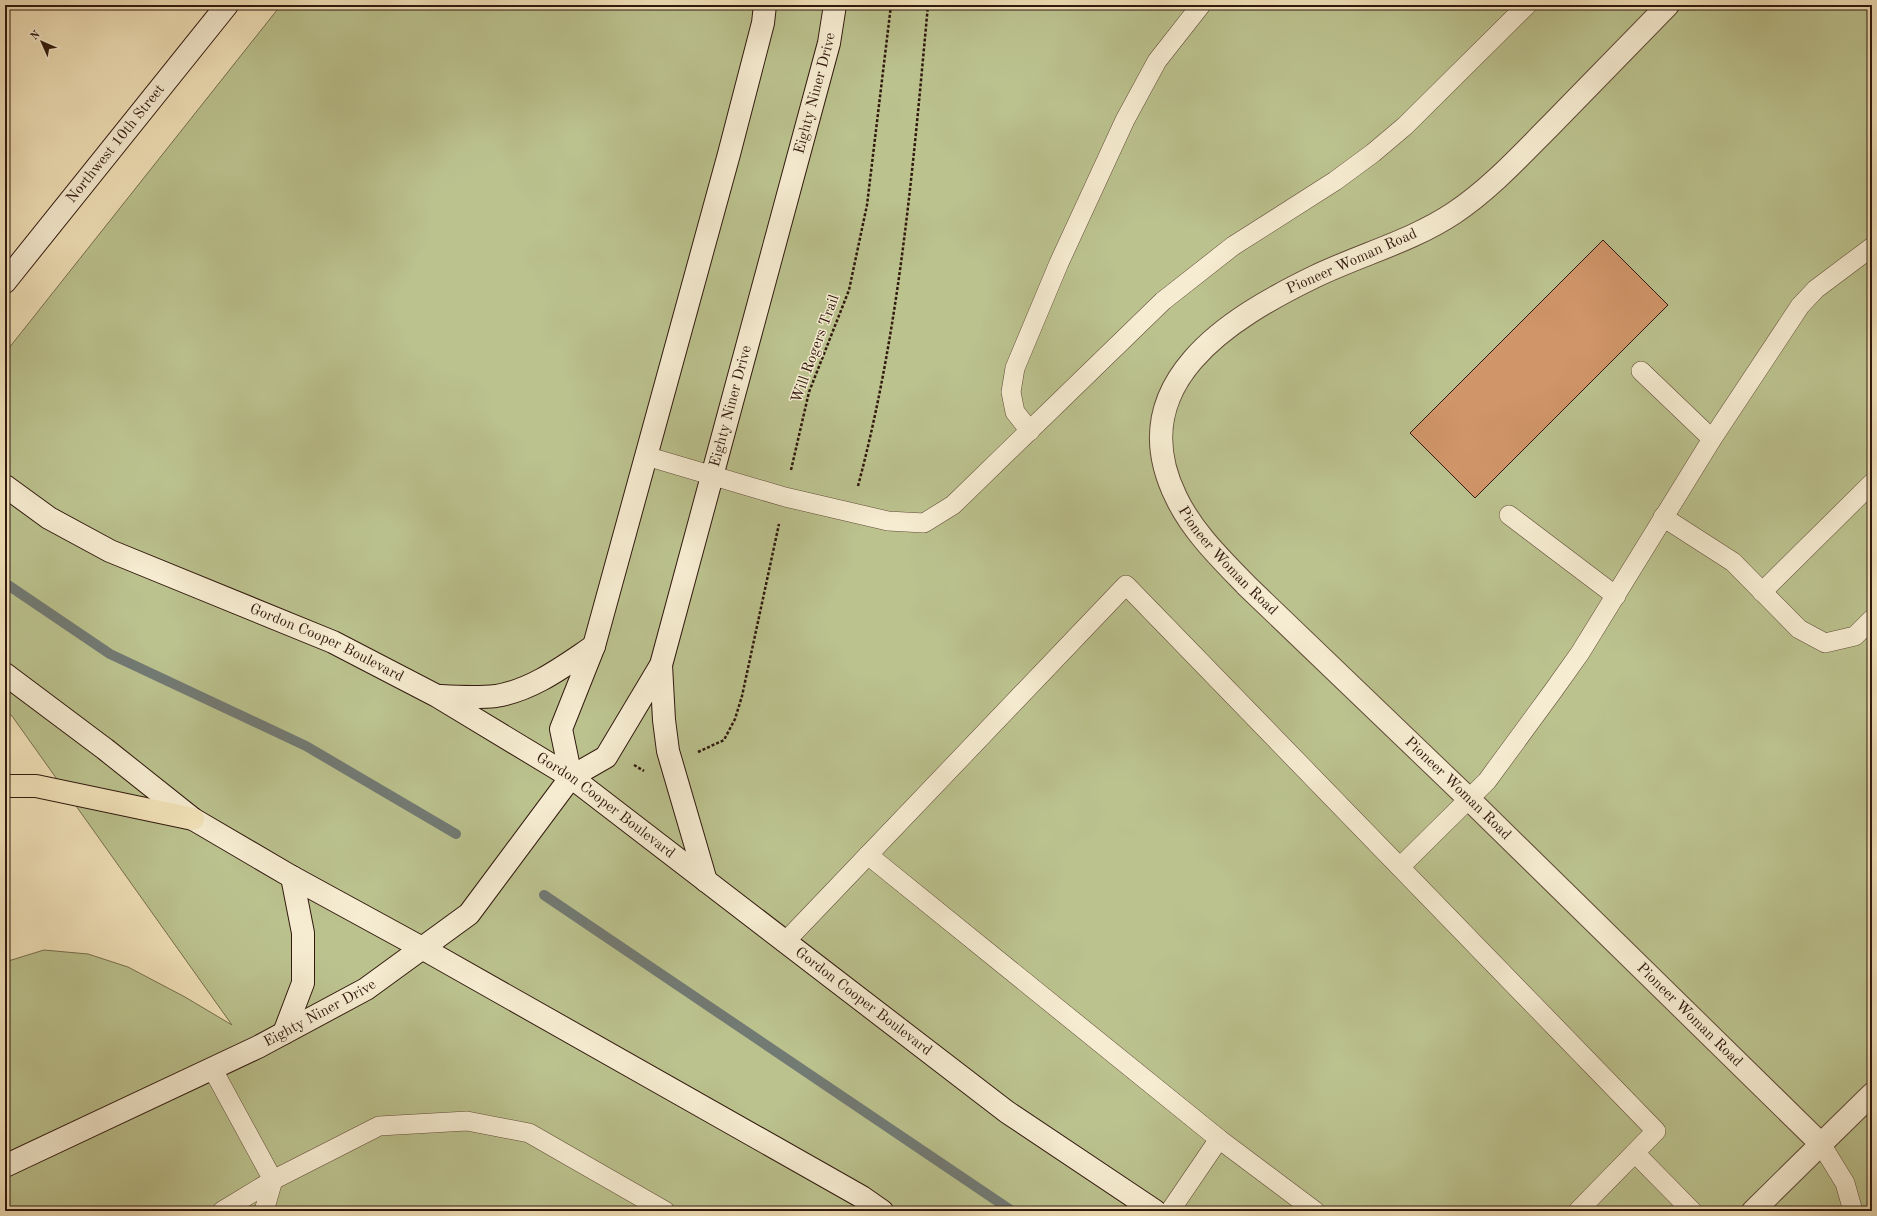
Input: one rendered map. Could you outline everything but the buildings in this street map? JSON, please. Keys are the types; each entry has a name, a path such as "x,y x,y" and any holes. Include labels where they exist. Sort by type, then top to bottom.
{"highway":[{"path":"5,786 36,786 193,819"}],"street":[{"name":"Northwest 10th Street","path":"5,282 226,5"},
{"path":"571,777 561,728 594,646 729,154 763,23 765,5"},
{"name":"Eighty Niner Drive","path":"5,1166 212,1068 366,989 469,914 571,777 606,757 661,665 829,43 835,5"},
{"name":"Pioneer Woman Road","path":"1668,5 1508,169 1462,207 1418,233 1317,276 1270,300 1230,324 1208,342 1180,378 1167,402 1160,427 1160,452 1166,473 1176,497 1190,520 1211,547 1246,585 1469,799 1821,1144"},
{"name":"Gordon Cooper Boulevard","path":"5,486 49,518 110,552 333,642 437,696 571,777 1007,1112 1155,1211"},
{"path":"437,696 497,696 518,690 535,683 556,671 594,646"},
{"path":"661,665 664,720 668,751 706,881"},
{"path":"5,674 105,749 193,819 292,877 422,948 862,1197 882,1211"},
{"path":"284,1032 303,983 303,933 292,877"},
{"path":"1753,1211 1872,1094"}],"lane":[{"path":"1030,431 1015,412 1011,392 1015,368 1058,263 1124,120 1157,61 1201,5"},
{"path":"646,456 785,497 888,522 924,523 953,505 1163,301 1233,246 1335,181 1373,153 1405,126 1527,5"},
{"path":"1400,867 1469,799 1505,759 1580,653 1712,439 1800,306 1816,289 1872,247"},
{"path":"1641,371 1712,439"},
{"path":"1762,592 1872,484"},
{"path":"1509,515 1616,596"},
{"path":"1663,517 1733,562 1799,629 1825,643 1855,636 1872,619"},
{"path":"785,942 1126,584 1656,1131 1578,1211"},
{"path":"868,855 1219,1139 1315,1211"},
{"path":"212,1068 273,1180 264,1211"},
{"path":"222,1211 273,1180 379,1126 467,1120 528,1133 664,1211"},
{"path":"1170,1211 1219,1139"},
{"path":"1821,1144 1845,1183 1853,1211"},
{"path":"1635,1153 1692,1211"}],"path":[{"name":"Will Rogers Trail","path":"701,751 724,740 735,719 742,696 809,392 849,290 867,205 890,5"},
{"path":"851,513 872,436 894,317 914,162 928,5"}],"green space":[{"path":"281,5 1872,5 1872,1211 5,1211 5,962 44,950 88,954 128,967 185,997 232,1025 12,716 5,711 5,353"}],"waterway":[{"path":"5,583 110,654 306,746 456,834"},
{"path":"544,895 1012,1211"}]}
